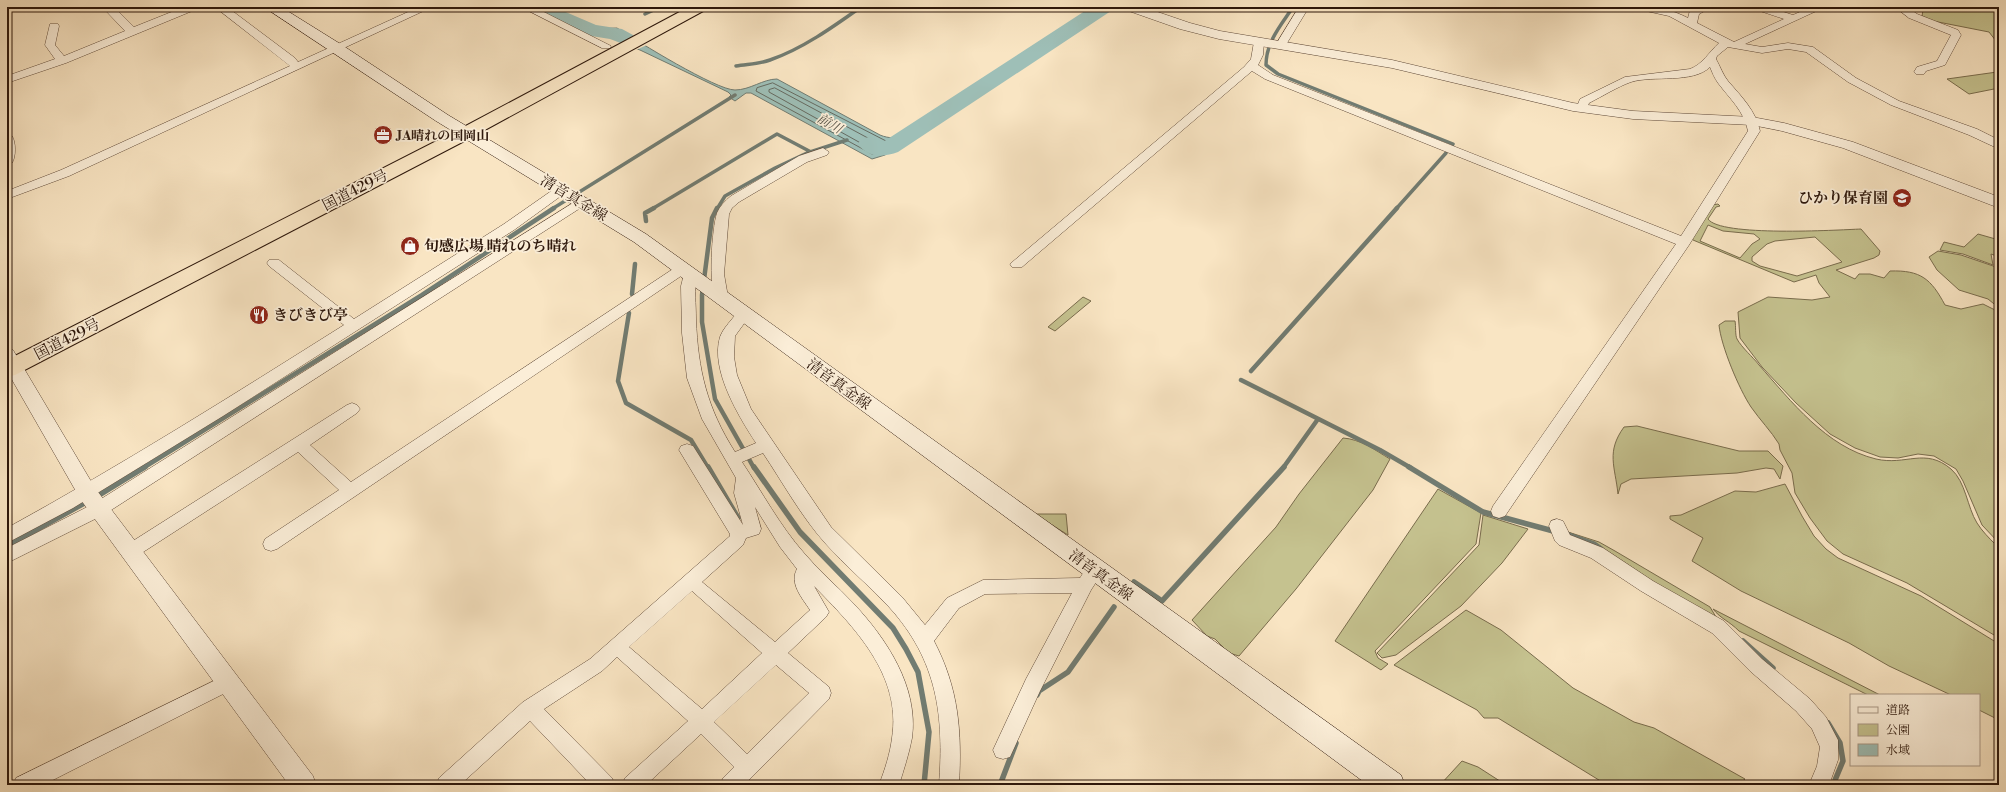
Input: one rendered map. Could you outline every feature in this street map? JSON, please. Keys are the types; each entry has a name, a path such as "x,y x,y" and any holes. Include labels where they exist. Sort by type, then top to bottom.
{"highway":[{"name":"国道429号","path":"639,34 680,7"},
{"name":"国道429号","path":"9,361 459,129 612,46 700,7"}],"main road":[{"name":"清音真金線","path":"272,7 459,129 640,238 744,314 1090,578 1391,785"}],"street":[{"path":"117,7 110,10 131,31"},
{"path":"7,80 62,61 131,31 193,7"},
{"path":"220,7 291,60 296,67"},
{"path":"7,195 66,173 427,7"},
{"path":"526,7 612,46"},
{"path":"1131,7 1197,30 1270,44 1392,64 1582,109 1633,115 1752,122 1802,131 1834,141 1999,203"},
{"path":"1017,264 1244,72 1253,67 1257,57 1304,7"},
{"path":"1641,7 1672,14 1730,44 1743,48 1762,50 1788,46 1809,49 1852,80 1895,103 1968,130 1999,145"},
{"path":"1692,24 1694,12 1707,7"},
{"path":"1758,7 1793,19"},
{"path":"1582,109 1584,100 1629,78 1692,72 1702,68 1711,59 1712,55 1730,44 1820,7"},
{"path":"1900,7 1913,16 1954,32 1956,35 1941,63 1921,69 1920,72"},
{"path":"54,26 50,45 62,61"},
{"path":"1499,511 1684,242 1754,131 1752,122 1733,92 1723,82 1711,59"},
{"path":"1253,67 1269,77 1684,242"},
{"path":"7,139 7,160"},
{"path":"719,296 719,278 717,274 723,214 727,206 735,199 786,168 803,159 823,152"},
{"path":"7,536 92,500 218,412 509,227 572,196"},
{"path":"7,556 92,500 572,196"},
{"path":"274,263 354,326"},
{"path":"689,275 688,286 691,362 693,377 703,408 735,459 744,478 793,551 809,570 852,614 870,636 886,659 898,683 903,709 902,737 896,768 889,785"},
{"path":"271,544 350,491 689,275"},
{"path":"744,314 727,337 729,370 740,401 762,447 812,514 831,538 891,596 912,620 924,640 942,680 951,718 952,749 949,785"},
{"path":"9,361 92,500 304,785"},
{"path":"131,551 352,409"},
{"path":"299,444 350,491"},
{"path":"735,459 762,447"},
{"path":"687,450 743,532"},
{"path":"446,785 533,711 596,665 737,540 743,532 753,529 742,493 744,478"},
{"path":"1559,531 1565,540 1601,555 1646,586 1718,626 1730,636 1755,664 1801,704 1816,719 1826,734 1831,752 1827,767 1819,785"},
{"path":"632,785 820,612 804,586 804,575 809,570"},
{"path":"924,640 953,603 983,587 1090,578"},
{"path":"1003,750 1033,685 1090,578"},
{"path":"625,654 701,722 741,778 822,693 777,653 699,588"},
{"path":"23,785 228,682"},
{"path":"533,711 605,785"}],"green space":[{"path":"1936,7 1999,7 1999,42 1996,41 1989,32 1933,21 1922,16 1923,10"},
{"path":"1997,72 1999,73 1999,88 1969,94 1947,79"},
{"path":"1718,204 1720,206 1716,207 1708,219 1717,225 1734,228 1780,231 1861,229 1880,251 1879,255 1836,270 1855,279 1859,274 1870,274 1884,278 1890,271 1910,272 1917,274 1930,283 1945,305 1961,309 1983,304 1999,312 1999,543 1982,525 1963,481 1956,469 1934,456 1918,454 1898,458 1880,457 1855,448 1830,434 1796,403 1762,367 1740,338 1738,312 1768,297 1812,300 1830,297 1819,283 1816,275 1794,282 1693,240 1692,238 1712,205","holes":["1708,225 1723,231 1754,234 1760,239 1752,244 1740,258 1700,241","1815,237 1842,262 1797,276 1760,266 1752,261 1752,257 1767,244 1775,241"]},
{"path":"1978,234 1999,240 1999,257 1991,254 1993,265 1963,254 1940,250 1944,242 1964,247"},
{"path":"1938,251 1961,255 1999,268 1999,308 1988,299 1959,290 1937,270 1929,257"},
{"path":"1083,297 1091,301 1055,331 1048,327"},
{"path":"1725,321 1735,321 1736,337 1742,346 1811,421 1841,444 1858,453 1887,461 1915,458 1933,459 1942,463 1956,474 1977,523 1983,532 1995,544 1999,545 1999,638 1907,583 1843,554 1827,541 1810,518 1795,493 1792,473 1780,450 1779,444 1751,407 1736,379 1720,334 1719,325"},
{"path":"1637,426 1739,451 1768,451 1783,466 1780,479 1774,469 1766,468 1737,473 1631,479 1621,484 1618,494 1613,459 1615,444 1624,427"},
{"path":"1343,438 1355,440 1390,459 1373,490 1296,589 1239,656 1229,653 1215,639 1207,636 1192,620 1276,527 1299,494"},
{"path":"1785,484 1814,536 1826,549 1838,558 1921,596 1999,644 1999,720 1980,710 1980,694 1949,694 1889,666 1849,643 1741,591 1692,561 1703,538 1670,519 1670,516 1681,515 1735,491 1756,492"},
{"path":"1438,489 1481,513 1476,544 1375,651 1378,658 1388,664 1381,670 1335,641"},
{"path":"1035,514 1066,514 1068,535"},
{"path":"1483,515 1528,529 1502,563 1461,606 1396,655 1382,658 1377,653 1479,545"},
{"path":"1568,532 1599,542 1615,551 1710,607 1716,617 1660,586 1597,544"},
{"path":"1713,609 1878,694 1866,694 1739,631"},
{"path":"1466,610 1501,630 1573,688 1634,722 1654,728 1745,779 1738,785 1607,785 1498,718 1484,718 1477,710 1394,665"},
{"path":"1462,761 1478,767 1506,785 1440,785"}],"water":[{"path":"617,28 676,64 725,88 741,90 772,79 777,79 880,135 905,141 885,155 872,159 751,93 746,93 735,101 729,97 731,95 728,92 640,50 588,31 592,29"}],"pier":[{"path":"621,29 647,45 636,50 603,38"}],"waterway":[{"name":"前川","path":"538,7 592,31 615,33 626,39"},
{"path":"645,14 660,7"},
{"path":"736,66 766,61 794,50 828,30 861,7"},
{"name":"前川","path":"869,144 882,150 890,147 1104,7"},
{"path":"1293,7 1271,41 1266,65 1278,74 1453,144 1452,146"},
{"path":"552,209 735,95"},
{"path":"652,209 777,134 811,152"},
{"path":"811,152 847,140"},
{"path":"717,209 725,196 775,168 811,152"},
{"path":"1396,209 1446,153"},
{"path":"143,468 422,295 554,208"},
{"path":"646,221 645,213 654,208"},
{"path":"717,208 712,218 702,295 702,322 715,399 754,468"},
{"path":"1251,371 1397,208"},
{"path":"632,294 635,264"},
{"path":"629,313 618,381 626,403 691,440 708,468"},
{"path":"1241,380 1380,450 1411,468"},
{"path":"1283,468 1318,419"},
{"path":"96,497 145,467"},
{"path":"708,467 738,518"},
{"path":"754,467 800,532 893,628 906,649 918,672 929,732 924,785"},
{"path":"1134,582 1162,601 1284,467"},
{"path":"1409,467 1483,512 1557,532"},
{"path":"7,546 88,501"},
{"path":"1566,534 1594,544 1601,549"},
{"path":"1037,695 1039,691 1068,672 1114,607"},
{"path":"1743,641 1773,668"},
{"path":"1828,723 1840,743 1843,761 1833,785"},
{"path":"1000,785 1016,743"}],"place":[{"name":"JA晴れの国岡山","path":"383,135"},
{"name":"ひかり保育園","path":"1902,198"},
{"name":"旬感広場 晴れのち晴れ","path":"410,246"},
{"name":"きびきび亭","path":"259,315"}]}
